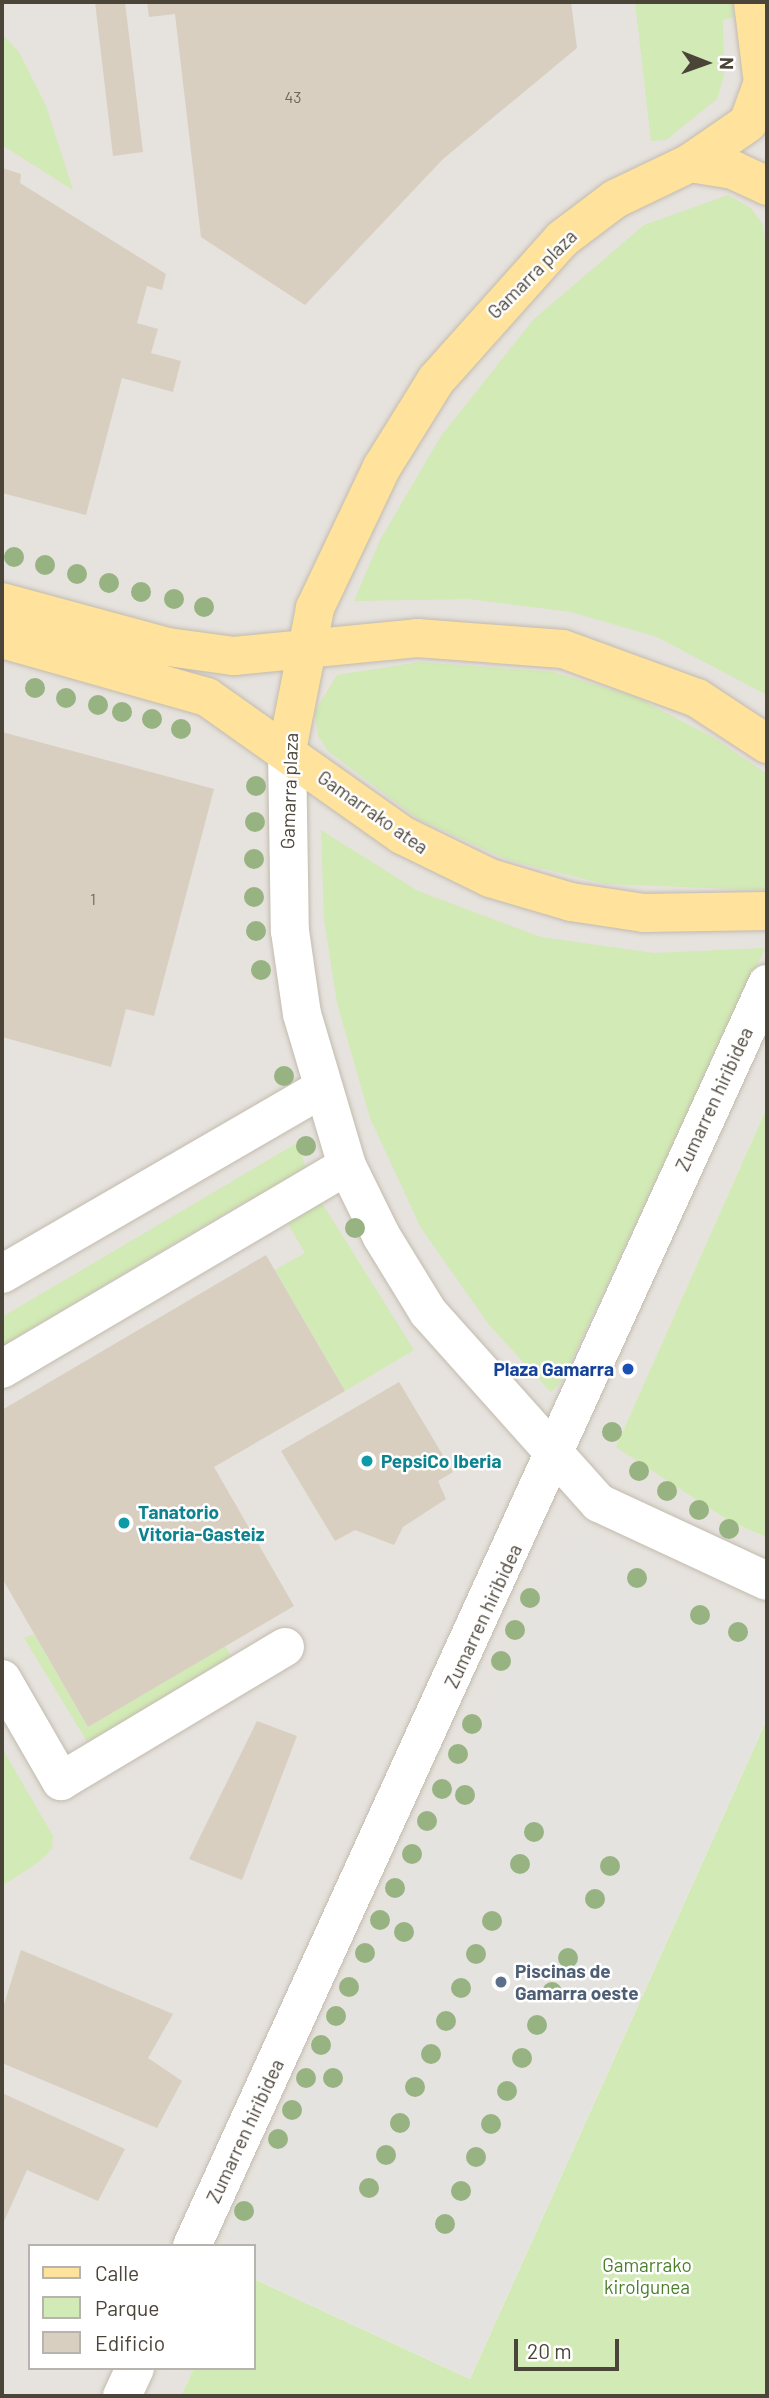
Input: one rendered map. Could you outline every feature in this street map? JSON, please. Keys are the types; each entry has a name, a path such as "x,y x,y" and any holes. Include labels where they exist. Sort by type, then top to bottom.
{"main road":[{"path":"753,2 765,100"},
{"name":"Gamarra plaza","path":"287,750 304,650 347,533 436,380 562,239 615,199 690,163 748,123 765,100"},
{"path":"690,163 733,170 767,186"},
{"path":"2,601 168,647 234,656 418,638 563,649 697,698 767,744"},
{"name":"Gamarrako atea","path":"2,639 207,697 287,750 402,835 490,878 571,902 644,913 767,911"}],"street":[{"name":"Gamarra plaza","path":"287,750 290,931 321,1089 347,1166 428,1312 599,1503 767,1581"},
{"name":"Zumarren hiribidea","path":"193,2244 557,1454 595,1351 767,984"},
{"path":"2,1274 321,1089"},
{"path":"2,1369 347,1166"},
{"path":"2,1679 61,1782 285,1647"},
{"path":"122,2396 134,2370"}],"shaded area":[{"path":"2,2 767,2 767,1107 617,1446 726,1519 767,1538 767,1719 256,2277 256,2244 28,2244 28,2370 193,2370 181,2396 2,2396"},
{"name":"Piscinas de Gamarra oeste","path":"577,1533 647,1579 767,1639 767,1719 470,2379 256,2280 256,2244 222,2244"}],"green space":[{"path":"635,2 732,2 734,17 723,20 724,76 717,99 666,140 651,141"},
{"path":"2,34 19,52 46,106 73,190 2,145"},
{"path":"728,195 751,208 763,225 767,258 767,695 657,637 571,612 469,599 354,601 380,540 441,436 533,320 644,225"},
{"path":"420,662 553,672 636,697 714,738 767,774 767,890 605,884 508,860 418,819 328,751 318,736 315,711 337,675"},
{"path":"321,830 418,891 541,937 654,953 765,948 562,1381 551,1392 490,1326 421,1228 370,1118 337,1003 324,919"},
{"path":"767,1107 767,1538 726,1519 616,1447"},
{"path":"297,1143 308,1173 239,1205 2,1346 2,1317"},
{"path":"320,1200 414,1350 345,1391 275,1270 305,1253 285,1219"},
{"path":"34,1634 88,1727 225,1646 231,1656 88,1743 24,1638"},
{"name":"Gamarrako kirolgunea","path":"767,1719 767,2396 181,2396 193,2370 256,2370 256,2280 470,2379"},
{"path":"2,1748 53,1836 52,1849 40,1861 2,1886"}],"building":[{"path":"95,2 125,2 143,152 113,156"},
{"path":"147,2 571,2 577,48 443,159 305,305 201,237 175,14 149,17"},
{"path":"2,168 21,174 20,183 166,274 162,290 147,286 137,323 158,329 151,353 181,361 173,392 122,378 86,515 2,493"},
{"path":"2,732 214,789 154,1016 126,1009 111,1067 2,1037"},
{"name":"Tanatorio Vitoria-Gasteiz","path":"266,1255 345,1391 214,1467 294,1606 88,1727 2,1578 2,1410"},
{"name":"PepsiCo Iberia","path":"399,1382 453,1472 438,1481 446,1499 403,1527 394,1545 355,1530 335,1541 281,1451"},
{"path":"257,1721 297,1736 242,1880 189,1859"},
{"path":"21,1950 173,2014 148,2058 182,2081 157,2128 2,2063 2,2011"},
{"path":"2,2093 125,2149 98,2201 27,2170 2,2226"}],"place":[{"name":"Plaza Gamarra","path":"628,1369"},
{"name":"PepsiCo Iberia","path":"367,1461"},
{"name":"Tanatorio Vitoria-Gasteiz","path":"124,1523"},
{"name":"Piscinas de Gamarra oeste","path":"501,1982"}]}
